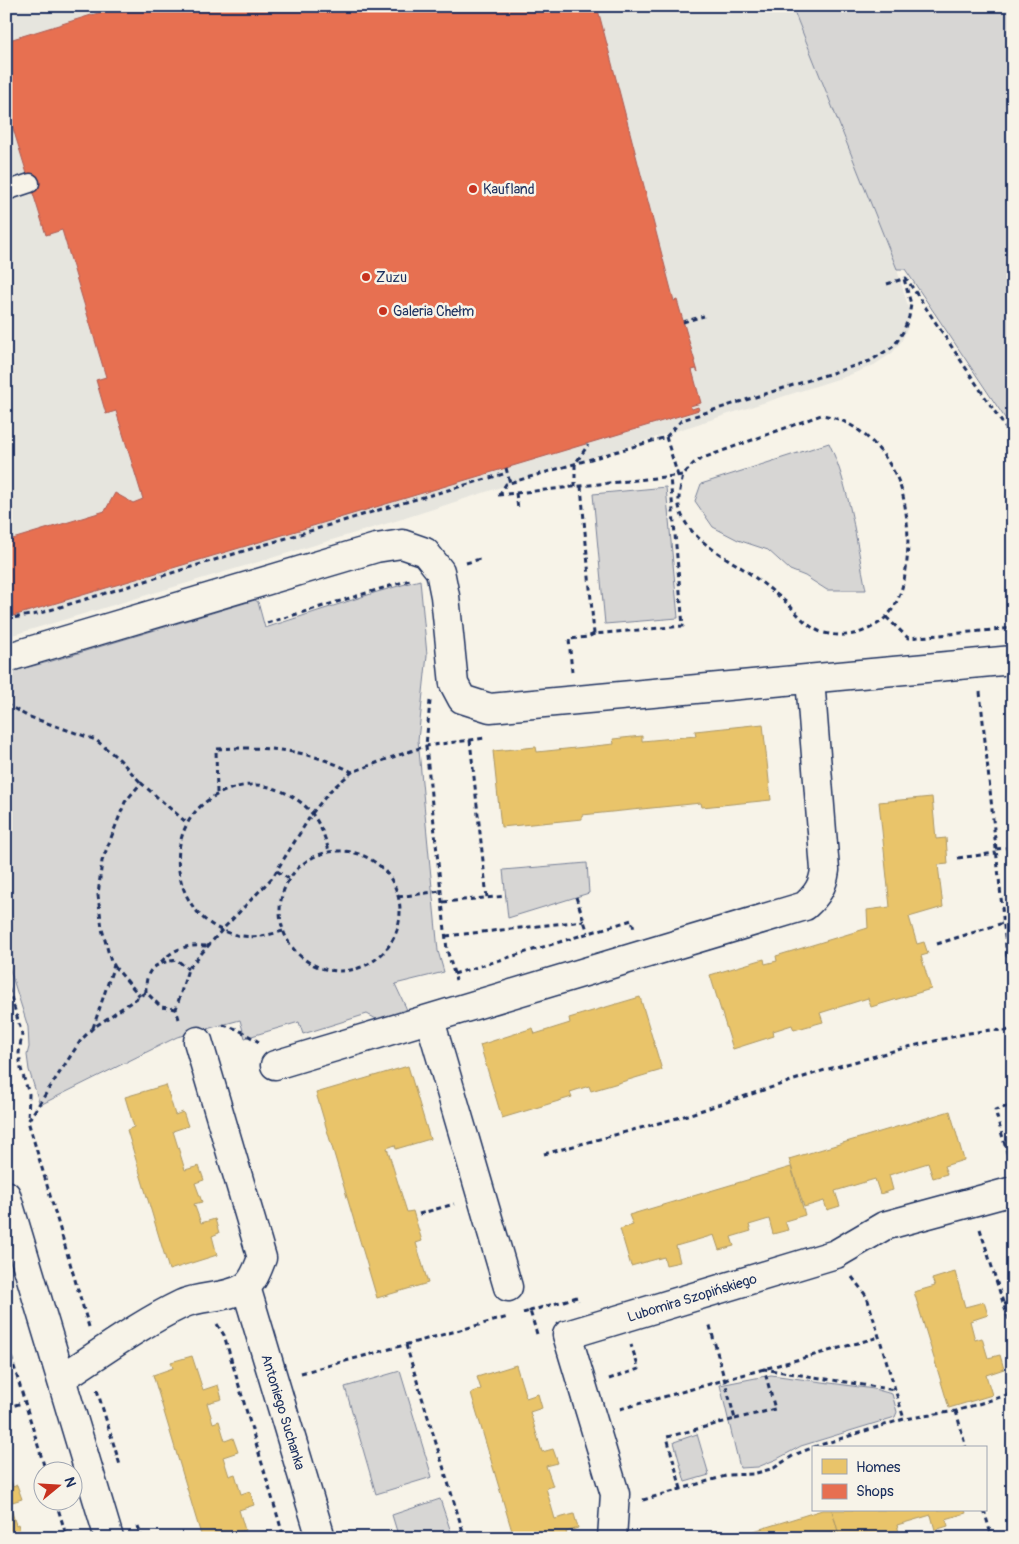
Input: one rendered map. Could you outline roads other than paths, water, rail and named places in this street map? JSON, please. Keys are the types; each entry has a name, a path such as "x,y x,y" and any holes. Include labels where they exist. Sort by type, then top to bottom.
{"street":[{"path":"6,658 376,548 402,544 425,552 440,571 445,596 454,684 462,699 490,708 1013,660"},
{"path":"275,1065 805,906 816,895 823,884 825,870 810,679"},
{"path":"430,1020 508,1287"},
{"path":"62,1378 162,1314 185,1303 218,1296 246,1287 256,1273 262,1258 207,1032"},
{"name":"Lubomira Szopińskiego","path":"612,1538 615,1494 567,1335 836,1254 884,1226 1013,1191"},
{"path":"6,1195 11,1229 62,1378 109,1538"},
{"name":"Antoniego Suchanka","path":"246,1287 321,1538"}],"lane":[{"path":"6,191 30,183"}],"place":[{"name":"Kaufland","path":"473,189"},
{"name":"Zuzu","path":"366,277"},
{"name":"Galeria Chełm","path":"383,311"}]}
